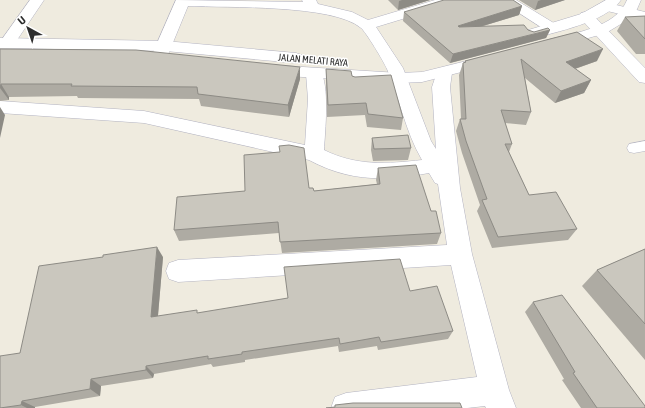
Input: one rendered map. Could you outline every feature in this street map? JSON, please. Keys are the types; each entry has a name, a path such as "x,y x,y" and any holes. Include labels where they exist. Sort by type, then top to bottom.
{"street":[{"path":"2,47 37,0"},
{"path":"367,24 450,0"},
{"path":"506,0 552,28"},
{"path":"162,52 183,1 311,4 347,15 367,24 397,73 421,141 449,188"},
{"path":"516,38 552,28 586,16 611,3 632,6 645,16"},
{"path":"533,48 601,30 632,6"},
{"path":"586,16 601,30 645,78"},
{"name":"JALAN MELATI RAYA","path":"2,47 162,52 397,73 422,77 444,73 499,51 428,63 397,73 314,74 162,52"},
{"path":"346,408 498,399 460,254 449,188 440,87 444,73"},
{"path":"314,74 317,99 314,154"},
{"path":"0,107 144,117 314,154 339,166 362,170 415,168 435,165"},
{"path":"178,271 460,254"}],"building":[{"path":"444,0 513,0 522,6 458,26 459,27 524,25 528,30 534,32 548,28 550,30 453,54 404,12"},
{"path":"645,16 645,39 625,17"},
{"path":"577,32 603,49 566,62 591,80 561,91 521,59 531,112 501,110 512,144 505,144 529,195 556,192 577,229 498,237 482,200 487,199 466,141 460,119 466,119 463,63 466,62 465,61"},
{"path":"0,49 136,50 300,67 288,105 198,94 197,87 1,84 0,88"},
{"path":"326,69 351,71 352,76 355,77 391,75 403,118 368,114 366,103 328,105"},
{"path":"408,135 411,148 374,149 372,138"},
{"path":"289,145 304,148 309,188 313,188 314,191 380,184 378,168 416,165 431,211 436,211 441,233 280,242 278,222 174,230 177,197 245,191 244,155 280,152 279,146"},
{"path":"157,247 151,317 197,310 197,313 288,298 284,267 400,259 410,291 437,286 453,331 381,342 379,337 340,344 339,338 242,352 242,354 208,359 208,356 146,366 146,370 91,379 90,389 22,401 21,405 0,408 0,356 20,353 39,266 103,257 103,255"},
{"path":"645,249 645,324 597,270"},
{"path":"562,295 645,408 597,408 573,373 575,372 533,302"},
{"path":"353,403 460,403 462,408 326,408 335,407 335,405"}]}
